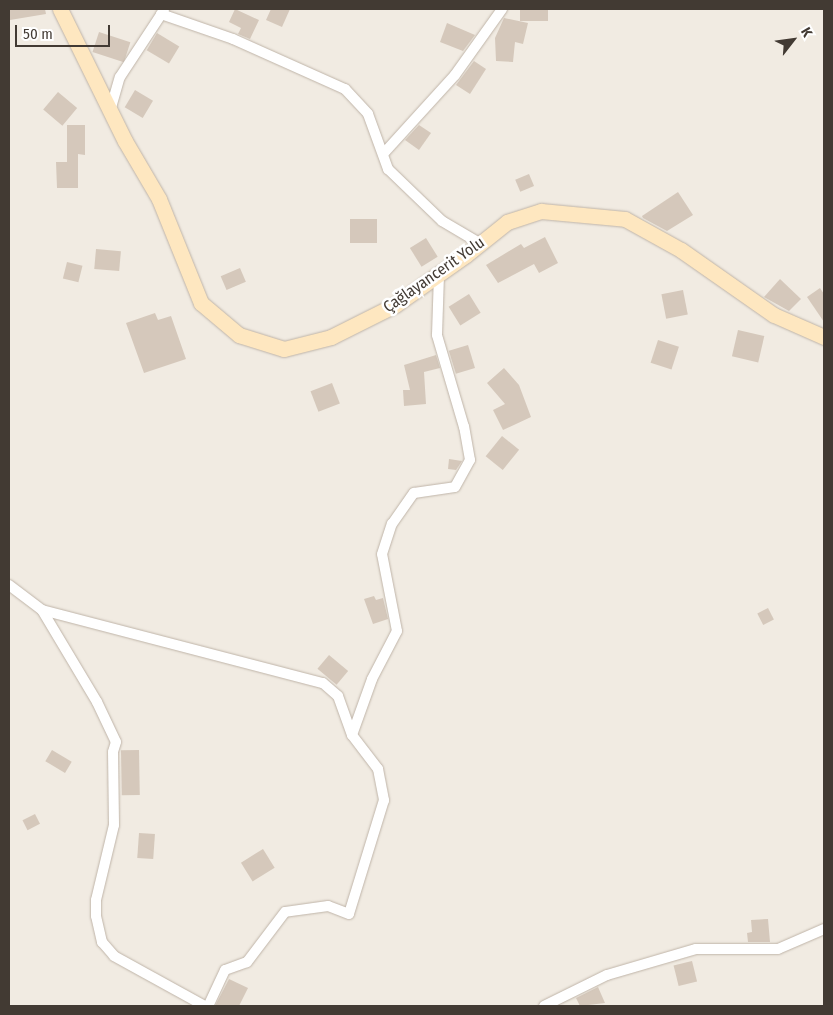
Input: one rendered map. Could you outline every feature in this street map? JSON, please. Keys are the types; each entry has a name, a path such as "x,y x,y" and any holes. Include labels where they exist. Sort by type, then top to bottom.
{"main road":[{"name":"Çağlayancerit Yolu","path":"60,9 110,111 159,199 201,303 239,335 284,349 331,337 395,305 480,244 507,222 541,211 625,219 681,250 774,315 824,337"}],"street":[{"path":"384,153 455,75 502,9"},
{"path":"110,111 120,77 163,11 233,39 345,89 368,114 384,153 388,169 442,221 480,244"},
{"path":"352,735 372,680 397,631 382,554 392,524 414,493 455,487 470,460 464,427 436,335 439,274"},
{"path":"9,585 42,610 97,702 116,742 112,752 114,825 96,900 96,916 102,942 114,956 206,1006 224,970 247,962 285,912 328,906 349,914 384,800 378,769 352,735 338,696 322,683 42,610"},
{"path":"544,1006 607,975 696,949 778,949 824,930"}],"building":[{"path":"9,9 45,9 46,14 10,20"},
{"path":"235,9 259,20 250,39 238,34 241,28 229,22"},
{"path":"271,9 290,9 282,27 266,20"},
{"path":"520,9 548,9 548,21 520,21"},
{"path":"504,18 528,23 523,44 515,42 513,62 496,61 495,38"},
{"path":"447,23 475,35 463,51 440,42"},
{"path":"99,32 130,42 124,62 93,52"},
{"path":"157,33 179,46 169,64 147,50"},
{"path":"474,61 486,69 470,94 456,85"},
{"path":"135,90 153,101 143,118 125,107"},
{"path":"58,92 77,108 62,126 43,110"},
{"path":"67,125 85,125 85,155 78,154 78,188 57,188 56,162 67,162"},
{"path":"419,125 431,133 419,150 405,140"},
{"path":"529,174 534,186 520,192 515,180"},
{"path":"678,192 693,215 667,231 643,218 642,216"},
{"path":"350,219 377,219 377,243 350,243"},
{"path":"545,237 558,263 539,273 534,264 498,283 486,265 521,244 524,248"},
{"path":"426,238 438,257 422,267 410,248"},
{"path":"96,249 121,251 119,271 94,269"},
{"path":"67,262 83,266 78,282 63,278"},
{"path":"240,268 246,282 227,290 221,276"},
{"path":"780,279 801,299 789,311 764,297"},
{"path":"820,288 824,294 824,322 807,297"},
{"path":"683,290 688,315 666,319 661,294"},
{"path":"469,294 481,313 460,325 449,307"},
{"path":"155,313 158,320 171,316 186,359 144,373 126,323"},
{"path":"738,330 764,336 758,362 732,356"},
{"path":"658,340 679,347 672,370 651,363"},
{"path":"468,345 475,368 456,374 449,351"},
{"path":"436,355 440,368 424,372 426,404 404,406 403,390 410,390 404,365"},
{"path":"504,368 519,385 531,417 503,430 493,410 505,404 487,383"},
{"path":"332,383 340,404 318,412 311,391"},
{"path":"502,436 519,450 503,470 486,456"},
{"path":"449,459 462,461 456,470 448,469"},
{"path":"374,596 376,600 383,598 388,619 373,624 364,599"},
{"path":"768,608 774,620 763,625 757,613"},
{"path":"329,655 348,671 337,685 317,669"},
{"path":"52,750 72,762 65,773 45,761"},
{"path":"121,750 139,750 140,795 122,795"},
{"path":"35,814 40,824 28,830 23,820"},
{"path":"139,833 155,834 153,859 137,858"},
{"path":"263,849 275,868 253,881 241,863"},
{"path":"768,919 770,942 748,942 747,933 752,932 751,920"},
{"path":"692,961 697,981 679,986 674,966"},
{"path":"229,979 248,988 239,1006 215,1006"},
{"path":"598,987 605,1003 580,1006 576,998"}]}
